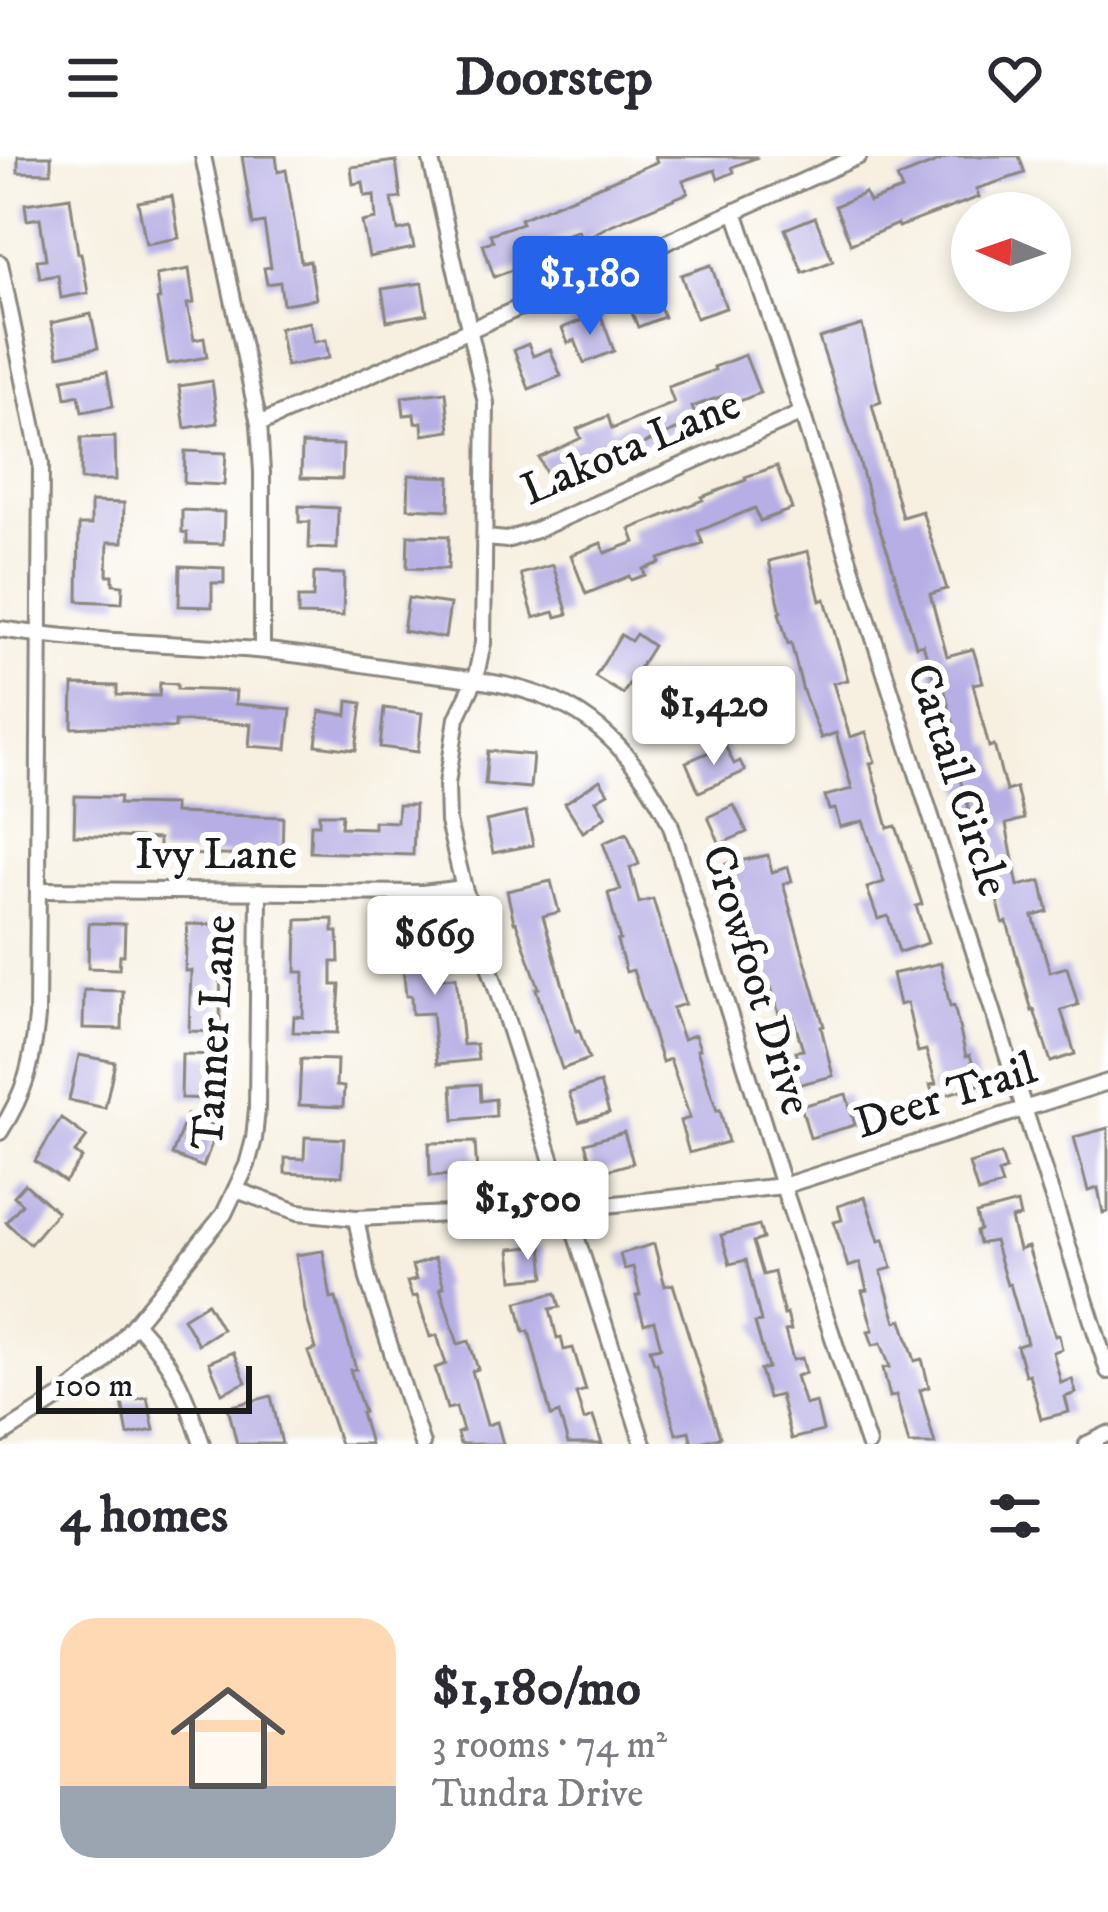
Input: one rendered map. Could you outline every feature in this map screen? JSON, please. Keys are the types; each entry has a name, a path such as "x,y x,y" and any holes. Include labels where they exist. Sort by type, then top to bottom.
{"street":[{"path":"203,156 259,424 262,650"},
{"path":"430,156 486,403 482,643 475,680 457,718 447,784 448,822 464,888 643,1444"},
{"path":"259,424 859,156"},
{"name":"Cattail Circle","path":"735,211 1108,1371"},
{"path":"0,263 41,463 42,635 34,1046 28,1078 0,1132"},
{"name":"Lakota Lane","path":"486,538 507,540 536,530 802,413"},
{"name":"Crowfoot Drive","path":"0,629 262,650 475,680 568,707 601,730 655,793 670,823 868,1444"},
{"name":"Ivy Lane","path":"39,890 422,893 464,888"},
{"name":"Tanner Lane","path":"0,1436 100,1366 224,1214 248,1165 256,1109 259,891"},
{"name":"Deer Trail","path":"236,1190 298,1212 356,1217 568,1209 783,1186 1108,1082"},
{"path":"356,1217 368,1280 422,1444"},
{"path":"136,1324 173,1369 202,1444"},
{"path":"1087,1444 1108,1434"}],"building":[{"path":"18,156 51,156 51,173 18,172"},
{"path":"242,156 276,156 278,172 286,170 301,262 310,261 316,299 283,304 280,282 267,284 264,268 271,267 264,223 253,225"},
{"path":"655,156 758,157 732,167 734,172 718,179 715,170 683,181 688,193 582,240 578,230 548,242 553,254 494,277 483,244 493,241 490,234 657,162"},
{"path":"951,156 1019,156 1025,173 977,192 951,192 951,207 851,244 835,206 865,193 869,202 902,190 897,178"},
{"path":"396,161 401,198 392,199 398,231 410,228 414,248 369,257 362,222 376,219 374,195 365,196 363,182 353,184 351,167"},
{"path":"172,196 179,238 146,244 138,202"},
{"path":"70,197 88,293 61,298 58,275 40,278 37,260 46,259 40,218 27,220 25,204"},
{"path":"815,217 833,261 803,273 785,229"},
{"path":"711,265 726,308 696,318 681,275"},
{"path":"189,269 194,303 187,304 194,340 204,338 207,357 168,364 156,275"},
{"path":"422,283 427,314 387,321 382,289"},
{"path":"653,290 664,317 638,327 627,301"},
{"path":"600,313 614,351 584,363 575,340 568,343 562,328"},
{"path":"91,314 98,348 58,356 51,323"},
{"path":"310,322 314,342 326,340 329,358 286,366 279,328"},
{"path":"862,325 881,402 872,405 902,517 922,511 947,589 930,594 947,656 973,649 983,682 973,684 989,747 994,745 1006,791 1016,788 1024,819 1006,824 1018,886 1041,881 1048,912 1033,916 1050,972 1067,967 1078,1005 1061,1010 1075,1054 1051,1062 1007,922 1003,923 981,831 976,833 946,743 942,729 954,726 945,692 938,694 923,644 916,646 819,338"},
{"path":"528,344 533,356 550,349 561,376 529,389 514,350"},
{"path":"745,355 760,393 730,405 725,395 692,407 697,421 551,484 539,458 581,438 577,429 608,416 612,429 674,403 668,387"},
{"path":"107,371 113,406 82,412 79,395 66,398 63,379"},
{"path":"212,381 218,423 185,428 179,386"},
{"path":"446,392 450,431 423,435 422,422 415,423 414,414 404,415 402,397"},
{"path":"115,437 116,480 81,480 81,438"},
{"path":"302,444 343,445 342,479 301,478"},
{"path":"185,451 226,453 224,485 184,483"},
{"path":"777,466 792,509 760,521 755,508 698,531 703,544 659,559 660,563 643,569 645,575 631,580 629,576 586,594 571,555 601,543 605,553 635,542 630,529"},
{"path":"409,475 450,477 449,510 408,508"},
{"path":"91,502 124,503 123,542 108,542 107,575 113,575 113,584 123,585 122,603 78,601 79,525 91,525"},
{"path":"299,506 338,508 337,549 309,548 310,522 299,522"},
{"path":"182,510 224,512 223,544 187,543"},
{"path":"408,535 449,536 448,569 407,568"},
{"path":"808,551 848,680 833,683 850,737 866,732 888,828 896,826 922,904 916,906 928,943 899,952 888,916 878,919 867,888 884,882 863,821 840,827 835,809 829,810 825,796 852,789 836,733 821,738 779,613 769,561"},
{"path":"553,565 568,614 556,617 554,612 534,618 521,574"},
{"path":"180,566 224,568 224,583 212,583 212,607 179,606"},
{"path":"314,573 344,574 343,616 298,615 298,598 313,598"},
{"path":"408,598 450,604 445,638 403,631"},
{"path":"636,634 653,646 623,694 595,677 621,635 631,641"},
{"path":"160,683 177,684 177,689 236,691 235,704 291,709 287,749 249,746 251,724 175,721 175,728 72,728 73,685 117,686 117,695 159,696"},
{"path":"675,685 698,709 667,738 644,713"},
{"path":"348,701 362,703 356,750 316,745 320,711 347,715"},
{"path":"384,708 422,713 418,752 380,747"},
{"path":"725,745 734,764 740,761 745,771 699,792 686,762"},
{"path":"488,751 533,755 530,788 485,784"},
{"path":"600,780 608,793 596,800 606,816 583,832 565,803"},
{"path":"75,796 120,797 119,804 174,805 174,813 283,817 282,856 159,854 159,839 74,835"},
{"path":"398,805 415,805 413,855 310,852 311,824 319,824 319,814 342,814 341,827 374,828 374,821 397,822"},
{"path":"734,805 747,832 720,844 708,817"},
{"path":"526,812 533,845 493,853 486,821"},
{"path":"627,833 639,864 630,868 639,903 653,899 685,1004 672,1008 683,1039 695,1035 728,1142 689,1153 680,1121 690,1118 670,1059 662,1062 633,970 626,972 617,941 608,893 621,890 603,843"},
{"path":"768,855 772,872 788,867 792,881 783,884 824,1026 833,1076 793,1086 789,1067 799,1065 796,1051 803,1050 793,1017 781,1021 771,987 764,989 726,864"},
{"path":"551,881 559,912 543,916 576,1031 589,1059 562,1069 507,891"},
{"path":"333,919 339,962 332,962 332,985 340,985 337,1033 293,1032 294,1016 303,1017 304,972 296,972 297,920"},
{"path":"89,923 125,924 119,969 88,968"},
{"path":"187,924 221,925 220,1032 189,1031"},
{"path":"440,932 441,946 429,946 431,979 456,977 463,1045 476,1044 478,1060 437,1064 432,1013 412,1014 411,996 406,996 400,934"},
{"path":"941,963 950,1007 954,1006 966,1056 970,1055 979,1085 934,1098 930,1085 936,1084 926,1050 918,1052 907,1003 899,1005 892,974"},
{"path":"84,990 123,991 122,1029 83,1028"},
{"path":"182,1054 221,1055 220,1099 181,1098"},
{"path":"79,1055 115,1062 105,1108 69,1100"},
{"path":"301,1059 337,1060 336,1086 344,1087 343,1107 299,1105"},
{"path":"600,1083 609,1113 579,1122 569,1093"},
{"path":"480,1084 481,1101 495,1099 496,1116 454,1120 452,1086"},
{"path":"846,1094 855,1125 810,1138 801,1106"},
{"path":"187,1115 218,1127 203,1167 172,1155"},
{"path":"61,1118 87,1137 75,1153 82,1158 65,1182 35,1161"},
{"path":"1108,1128 1108,1212 1103,1213 1098,1188 1088,1191 1074,1137"},
{"path":"624,1132 633,1163 594,1174 585,1143"},
{"path":"305,1137 344,1139 342,1176 285,1173 285,1158 304,1159"},
{"path":"475,1142 477,1174 430,1176 429,1143"},
{"path":"1001,1154 1006,1170 998,1173 1002,1185 978,1193 969,1164"},
{"path":"25,1184 57,1212 30,1244 6,1222 22,1204 14,1196"},
{"path":"865,1197 892,1268 881,1271 896,1322 902,1320 915,1361 922,1359 929,1387 920,1390 935,1444 909,1444 896,1395 890,1397 883,1368 890,1367 881,1343 873,1345 868,1331 873,1330 860,1263 848,1267 834,1222 842,1220 838,1206"},
{"path":"1017,1203 1020,1217 1011,1219 1019,1250 1028,1247 1055,1336 1059,1335 1062,1349 1053,1352 1061,1383 1072,1379 1076,1393 1065,1397 1069,1412 1041,1419 1017,1346 1027,1343 1010,1284 994,1241 979,1244 976,1232 980,1230 976,1214"},
{"path":"759,1225 763,1239 753,1242 763,1275 774,1272 791,1330 785,1331 793,1360 802,1358 806,1373 796,1376 805,1405 816,1402 823,1431 791,1439 780,1395 768,1398 760,1370 768,1368 755,1323 761,1322 746,1260 730,1264 721,1235"},
{"path":"654,1244 665,1286 673,1284 720,1437 692,1444 689,1431 676,1434 650,1349 661,1347 654,1321 644,1324 633,1267 624,1269 620,1254"},
{"path":"542,1246 545,1277 513,1280 510,1249"},
{"path":"323,1251 331,1299 336,1298 356,1369 350,1370 370,1444 340,1444 308,1352 316,1349 296,1255"},
{"path":"435,1258 458,1344 469,1341 478,1369 472,1371 487,1425 497,1422 503,1444 460,1444 457,1433 463,1431 456,1407 447,1409 435,1368 446,1364 437,1335 430,1337 417,1296 412,1297 407,1282 416,1280 412,1266"},
{"path":"556,1293 560,1307 550,1309 557,1338 561,1337 564,1350 573,1348 586,1390 576,1393 584,1420 593,1417 602,1444 568,1444 559,1413 551,1416 529,1331 524,1332 517,1302"},
{"path":"207,1303 222,1329 198,1344 183,1318"},
{"path":"233,1352 246,1382 222,1393 209,1362"},
{"path":"271,1396 282,1444 237,1444 228,1407"},
{"path":"147,1397 154,1430 128,1435 122,1402"}]}
